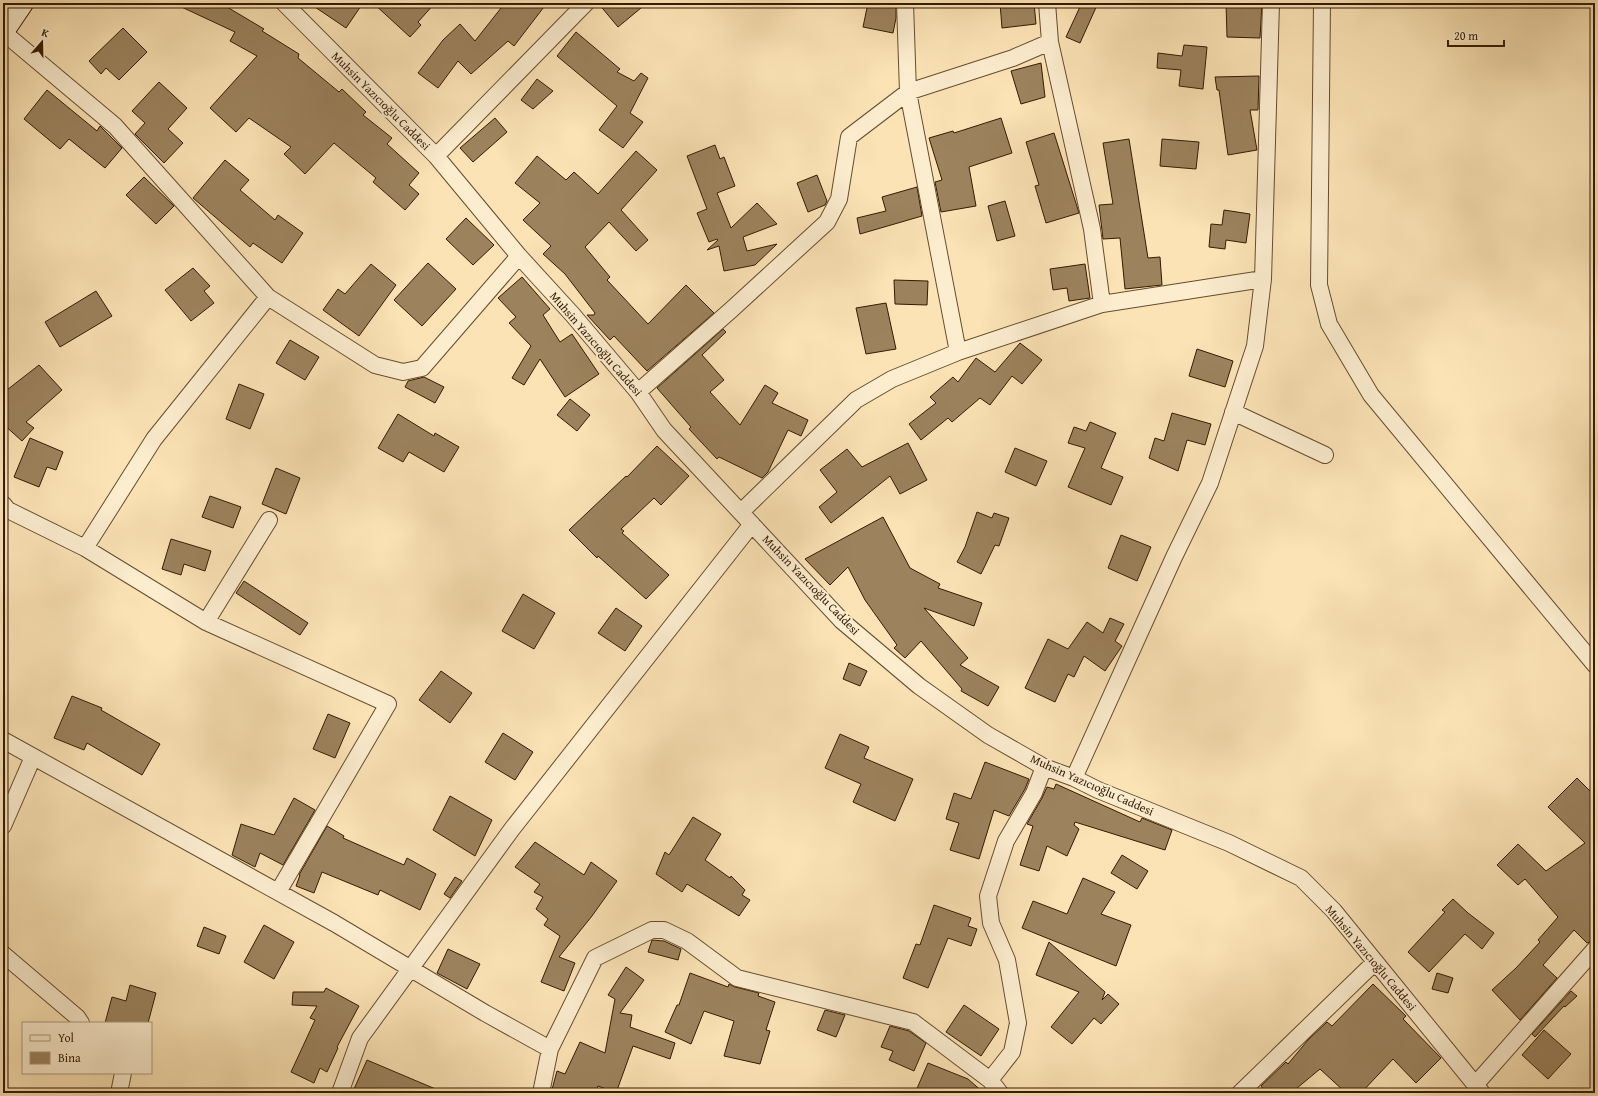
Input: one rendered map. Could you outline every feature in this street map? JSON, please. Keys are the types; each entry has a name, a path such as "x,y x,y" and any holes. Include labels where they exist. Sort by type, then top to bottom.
{"street":[{"path":"22,3 3,31 115,126 268,297 375,365 403,372 422,368 519,256"},
{"name":"Muhsin Yazıcıoğlu Caddesi","path":"284,3 436,156 519,256 572,314 638,392 664,430 842,621 919,686 988,735 1044,767 1229,842 1301,878 1334,911 1478,1089"},
{"path":"436,156 586,3"},
{"path":"905,3 908,92 958,352"},
{"path":"1047,3 1050,42 1092,229 1102,304"},
{"path":"1074,778 1174,557 1210,483 1255,346 1263,279 1270,3"},
{"path":"1322,3 1319,285 1329,324 1371,395 1595,665"},
{"path":"638,392 737,305 827,222 839,199 849,137 908,92 1013,58 1050,42"},
{"path":"340,1093 360,1038 512,829 747,518 856,400 892,379 958,352 1102,304 1263,279"},
{"path":"85,548 154,439 268,297"},
{"path":"1233,412 1325,455"},
{"path":"3,504 8,510 85,548 206,622 388,704 278,892"},
{"path":"206,622 269,520"},
{"path":"3,740 334,923 485,1013 550,1049"},
{"path":"3,826 34,757"},
{"path":"990,1080 1012,1052 1018,1023 1007,960 991,923 988,896 1006,841 1034,793 1044,767"},
{"path":"541,1093 550,1049 595,958 652,930 664,930 687,941 737,978 913,1022 990,1080 1000,1093"},
{"path":"1478,1089 1595,949"},
{"path":"3,954 77,1017 80,1022"},
{"path":"1240,1093 1376,962"},
{"path":"119,1093 123,1074"}],"building":[{"path":"173,3 229,3 227,7 264,29 262,31 299,54 298,58 339,92 342,89 366,112 363,115 392,138 387,144 419,173 409,185 419,194 405,210 373,182 376,178 334,143 305,174 284,154 291,147 249,118 236,132 210,108 257,56 230,41 235,32"},
{"path":"309,3 363,3 346,28"},
{"path":"373,3 435,3 418,22 421,25 410,37"},
{"path":"505,3 547,3 514,46 508,41 471,74 458,61 438,88 418,73 443,40 460,24 475,41"},
{"path":"598,3 647,3 618,27"},
{"path":"868,3 896,7 896,18 893,33 863,27"},
{"path":"1000,3 1034,3 1036,24 1002,28"},
{"path":"1079,3 1098,3 1080,43 1066,37 1079,9"},
{"path":"1226,3 1262,3 1260,38 1227,37"},
{"path":"123,28 147,52 119,80 106,68 101,74 89,61"},
{"path":"576,32 620,69 617,72 634,81 641,73 648,78 630,113 643,122 623,148 599,130 617,106 557,56"},
{"path":"1184,45 1207,47 1203,89 1179,86 1181,70 1157,68 1158,53 1182,56"},
{"path":"1041,63 1045,97 1021,104 1011,71"},
{"path":"1259,76 1258,110 1250,110 1257,150 1228,155 1219,90 1217,90 1215,77"},
{"path":"537,79 553,91 533,109 521,100"},
{"path":"159,82 187,108 168,129 183,143 164,163 135,134 145,123 132,111"},
{"path":"47,90 97,131 100,126 122,148 105,168 69,139 60,149 24,119"},
{"path":"495,118 507,132 473,162 460,148"},
{"path":"1001,118 1012,153 969,167 976,206 941,212 935,182 942,180 929,138 953,131 954,133"},
{"path":"1054,133 1079,213 1046,223 1035,186 1039,185 1026,142"},
{"path":"1129,139 1148,258 1160,257 1162,285 1125,289 1120,238 1103,239 1099,205 1113,204 1103,143"},
{"path":"1162,139 1199,142 1196,169 1160,166"},
{"path":"715,145 720,159 724,157 735,186 717,193 731,228 757,203 777,224 743,237 747,251 777,244 755,265 724,271 719,246 707,250 718,240 709,242 697,213 707,209 687,156"},
{"path":"636,151 657,170 621,210 648,240 636,251 609,222 585,247 610,277 607,280 648,324 686,285 714,313 647,371 614,336 610,340 587,315 594,315 595,313 565,274 543,254 551,246 523,220 540,203 515,183 537,156 566,180 574,172 598,194"},
{"path":"225,160 249,180 240,190 275,220 278,215 303,233 282,263 253,243 250,247 193,198"},
{"path":"817,175 827,201 825,205 808,212 797,183"},
{"path":"144,177 174,206 156,224 126,195"},
{"path":"917,187 922,216 860,234 857,218 886,211 882,197"},
{"path":"1005,201 1015,236 997,241 988,206"},
{"path":"1224,210 1250,214 1246,243 1226,240 1225,249 1209,247 1211,224 1222,225"},
{"path":"466,218 494,245 473,265 446,239"},
{"path":"428,263 456,289 422,326 394,300"},
{"path":"371,264 396,285 359,336 323,310 338,289 345,294"},
{"path":"1085,264 1090,298 1069,301 1067,288 1053,290 1050,269"},
{"path":"193,268 210,286 204,291 214,303 191,321 165,290"},
{"path":"522,277 550,309 543,315 560,342 572,334 599,374 565,397 540,359 524,385 512,378 531,346 509,323 516,317 498,298"},
{"path":"894,280 928,281 927,305 895,304"},
{"path":"96,291 112,316 60,347 45,322"},
{"path":"886,303 896,349 866,354 856,308"},
{"path":"723,329 726,332 702,355 724,380 710,392 740,425 765,385 778,393 772,403 808,420 801,436 788,430 768,472 762,478 719,457 717,459 689,429 691,427 657,388"},
{"path":"290,340 319,357 305,380 276,363"},
{"path":"1020,343 1042,360 1022,384 1012,376 990,405 980,398 952,422 948,418 921,440 909,424 936,403 930,397 953,377 958,382 976,358 995,372"},
{"path":"1197,349 1233,361 1225,387 1189,376"},
{"path":"39,365 62,390 26,422 34,428 22,441 3,424 3,393"},
{"path":"424,377 444,387 435,403 405,387 408,381"},
{"path":"239,384 264,394 250,429 226,419"},
{"path":"570,399 590,415 577,431 557,415"},
{"path":"1172,413 1211,424 1205,445 1187,440 1178,471 1149,458 1155,438 1164,441"},
{"path":"398,414 434,436 435,433 459,447 444,472 409,452 403,462 378,448"},
{"path":"1090,422 1116,433 1101,468 1123,477 1111,505 1068,487 1085,448 1068,443 1074,427 1086,431"},
{"path":"30,438 63,452 56,470 47,467 39,487 14,477"},
{"path":"908,443 927,480 900,494 890,476 831,523 819,507 837,492 820,470 847,449 862,467"},
{"path":"657,446 689,476 661,505 654,498 621,529 624,531 622,533 669,575 646,599 598,556 597,558 569,530 626,476 627,477"},
{"path":"1015,448 1047,461 1036,486 1005,472"},
{"path":"276,468 300,478 286,514 262,504"},
{"path":"210,496 241,507 233,528 202,517"},
{"path":"977,512 992,518 994,513 1009,518 999,546 995,545 981,574 957,562 965,547"},
{"path":"883,517 910,568 940,584 938,588 982,603 974,626 924,608 968,658 960,665 999,687 988,706 961,691 962,689 921,641 905,658 894,648 897,645 865,600 848,567 830,585 805,559"},
{"path":"1121,535 1151,547 1137,581 1108,568"},
{"path":"171,539 211,551 205,571 184,564 181,575 162,569"},
{"path":"244,581 308,623 300,635 236,593"},
{"path":"523,594 555,613 534,649 502,631"},
{"path":"616,608 642,626 625,651 598,633"},
{"path":"1110,618 1124,624 1115,641 1122,646 1105,671 1084,656 1074,677 1068,674 1055,702 1025,688 1048,639 1068,649 1087,622 1103,633"},
{"path":"849,663 867,671 860,686 843,679"},
{"path":"441,671 472,693 450,723 419,700"},
{"path":"72,696 102,708 101,710 160,744 142,775 87,743 84,750 54,738"},
{"path":"328,714 350,723 335,758 313,749"},
{"path":"503,733 533,752 515,780 485,762"},
{"path":"840,734 869,747 864,758 913,779 895,821 853,802 861,784 825,768"},
{"path":"985,762 1029,779 1025,789 1009,816 994,810 979,859 950,850 959,823 946,819 954,793 971,799"},
{"path":"1577,778 1595,796 1595,940 1587,943 1574,930 1543,965 1557,978 1520,1020 1492,990 1516,968 1540,942 1538,940 1558,917 1525,879 1518,885 1497,865 1518,844 1546,871 1585,843 1548,807"},
{"path":"1056,784 1140,822 1142,818 1172,830 1165,850 1075,822 1074,825 1079,829 1067,856 1047,846 1039,871 1020,865 1033,826 1027,824 1047,787 1054,789"},
{"path":"450,796 492,820 475,856 433,830"},
{"path":"294,798 315,810 283,865 260,853 255,867 232,855 241,824 274,835"},
{"path":"693,817 721,834 705,860 730,878 731,876 745,890 742,895 750,900 739,916 687,884 682,892 656,874 665,852 669,855"},
{"path":"327,826 344,836 343,838 404,865 407,858 436,874 420,910 380,890 378,895 322,872 314,893 296,886 299,875"},
{"path":"535,842 584,875 591,862 617,881 592,916 559,957 575,963 564,991 541,982 560,936 544,925 548,919 536,909 543,897 534,892 540,884 515,867"},
{"path":"1122,855 1148,871 1137,889 1111,873"},
{"path":"455,877 462,881 450,898 444,894"},
{"path":"1083,878 1115,892 1101,914 1131,925 1116,966 1022,928 1033,901 1067,914"},
{"path":"1453,899 1468,913 1494,933 1482,949 1465,934 1429,972 1408,952 1445,912 1442,910"},
{"path":"934,905 971,918 968,926 977,929 971,946 948,938 928,988 903,978 916,944 920,945"},
{"path":"264,925 294,942 274,979 244,962"},
{"path":"204,927 226,936 219,954 197,946"},
{"path":"652,940 664,941 681,949 678,960 648,952"},
{"path":"1049,942 1105,992 1102,1000 1108,994 1119,1004 1101,1024 1094,1018 1072,1044 1051,1027 1079,992 1036,975"},
{"path":"448,949 480,964 467,989 437,973"},
{"path":"626,967 644,980 620,1013 632,1015 630,1027 675,1043 670,1059 633,1046 616,1093 598,1086 595,1093 551,1093 557,1071 565,1074 580,1042 605,1053 615,999 608,995"},
{"path":"690,973 728,987 729,984 759,993 758,996 775,1002 766,1030 770,1031 760,1064 724,1056 734,1021 704,1011 691,1044 665,1032 677,1005 679,1005"},
{"path":"1437,973 1453,978 1448,993 1432,989"},
{"path":"1373,984 1406,1016 1403,1019 1441,1058 1416,1083 1393,1059 1361,1093 1346,1093 1320,1069 1291,1093 1266,1093 1261,1086 1286,1062 1288,1064 1308,1040 1327,1022 1332,1026"},
{"path":"130,985 156,993 148,1022 105,1022 112,997 126,1001"},
{"path":"326,988 359,1006 337,1047 338,1048 327,1072 320,1068 314,1083 291,1072 315,1020 310,1018 317,1006 292,1005 293,992 324,992"},
{"path":"1571,991 1577,996 1565,1007 1564,1006 1535,1037 1532,1034"},
{"path":"964,1005 999,1029 981,1056 946,1032"},
{"path":"825,1010 845,1015 836,1037 817,1030"},
{"path":"890,1026 909,1031 926,1043 914,1071 889,1060 893,1051 881,1047"},
{"path":"1544,1030 1571,1054 1548,1079 1522,1055"},
{"path":"367,1060 445,1093 365,1093 354,1089"},
{"path":"928,1063 968,1079 984,1093 915,1093"}]}
